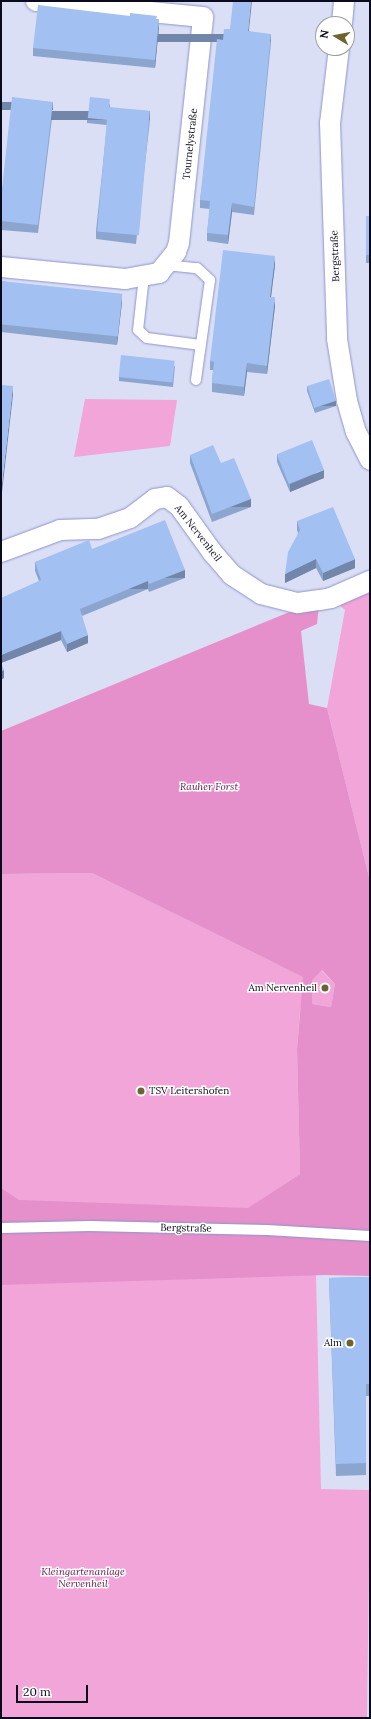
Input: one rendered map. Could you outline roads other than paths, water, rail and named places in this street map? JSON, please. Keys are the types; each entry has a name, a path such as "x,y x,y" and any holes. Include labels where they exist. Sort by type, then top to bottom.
{"street":[{"name":"Tournelystraße","path":"1,267 117,279 144,276 159,273 176,252 179,243 203,17 36,1"},
{"path":"343,16 344,1"},
{"name":"Bergstraße","path":"338,56 330,123 337,339 347,401 356,432 370,460"},
{"name":"Am Nervenheil","path":"1,552 60,530 98,529 130,518 154,499 167,497 179,506 212,552 232,574 261,594 298,603 331,598 370,581"}],"lane":[{"path":"166,265 197,268 210,280 196,380"},
{"path":"144,276 138,330 147,338 201,345"},
{"name":"Bergstraße","path":"1,1228 90,1226 268,1230 370,1236"}],"place":[{"name":"Am Nervenheil","path":"325,988"},
{"name":"TSV Leitershofen","path":"141,1091"},
{"name":"Alm","path":"350,1343"}],"park label":[{"name":"Rauher Forst","path":"209,787"},
{"name":"Kleingartenanlage Nervenheil","path":"83,1576"}]}
